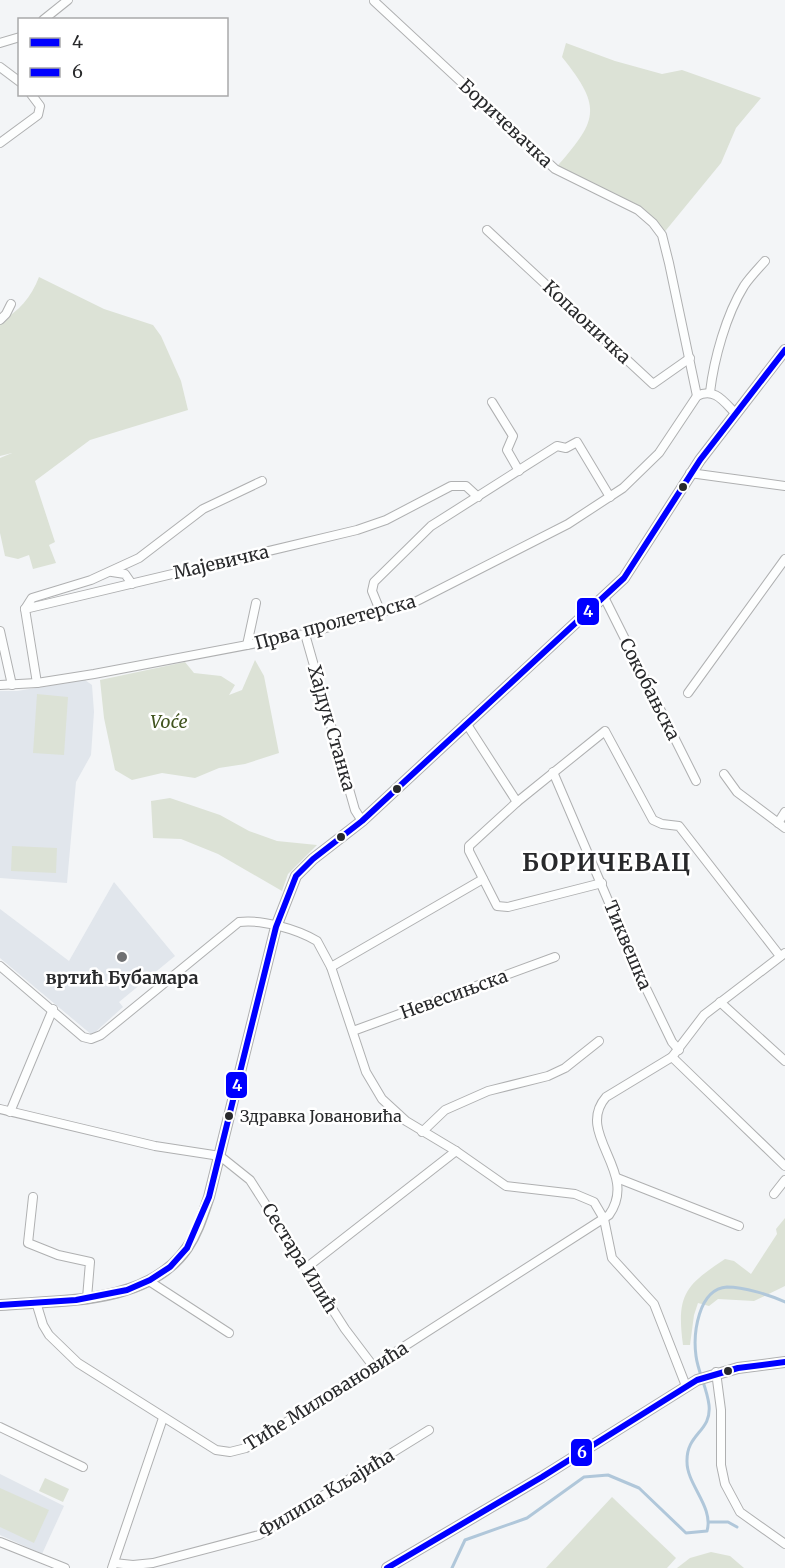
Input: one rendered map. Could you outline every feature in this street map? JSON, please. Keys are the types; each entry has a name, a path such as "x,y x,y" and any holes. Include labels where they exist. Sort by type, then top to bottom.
{"street":[{"path":"46,18 68,0"},
{"name":"Боричевачка","path":"374,1 555,169 638,210 653,223 662,235 697,396"},
{"path":"0,43 18,38"},
{"path":"0,67 18,80"},
{"path":"0,143 38,115 40,106 32,96"},
{"name":"Копаоничка","path":"487,230 653,384 690,358"},
{"path":"710,392 716,358 743,287 765,261"},
{"path":"0,320 11,304"},
{"path":"0,1305 87,1298 149,1281 175,1262 192,1240 205,1209 276,927 292,883 302,869 362,821 604,597 637,561 690,473 785,350"},
{"path":"697,396 710,392 717,395 736,414"},
{"name":"Прва пролетерска","path":"0,685 37,683 305,634 381,613 434,594 568,524 610,498 647,467 697,396"},
{"path":"492,402 513,436 507,450 519,471"},
{"path":"381,613 372,591 374,582 431,526 557,446 566,448 577,442 610,498"},
{"path":"690,473 785,486"},
{"path":"37,683 25,609 32,598 111,572 157,546 213,502 239,494 262,481"},
{"name":"Мајевичка","path":"25,609 357,530 386,520 451,486 466,486 478,497"},
{"path":"688,693 785,559"},
{"path":"111,572 125,574 132,584"},
{"name":"Сокобањска","path":"604,597 696,781"},
{"path":"247,645 256,603"},
{"path":"0,631 12,685"},
{"name":"Хајдук Станка","path":"305,634 355,810 362,821"},
{"path":"466,723 517,802"},
{"path":"602,883 502,908 497,906 469,851 470,843 605,731 653,820 662,824 679,825 783,954 720,1002 698,1022 672,1057 606,1097 600,1104 597,1125 617,1178 616,1203 604,1219"},
{"name":"Тиквешка","path":"553,772 643,982 672,1042 679,1050"},
{"path":"724,774 737,792 782,825 785,812"},
{"path":"331,967 483,879"},
{"path":"0,966 83,1037 91,1039 101,1035 239,922 247,921 276,927 316,940 331,967 366,1071 376,1090 397,1114 422,1132 456,1150 506,1186 575,1194 590,1199 599,1208 604,1219 612,1258 654,1304 686,1386"},
{"name":"Невесињска","path":"353,1031 555,957"},
{"path":"720,1002 785,1061"},
{"path":"10,1112 53,1009"},
{"path":"422,1132 445,1110 488,1091 548,1076 565,1068 599,1041"},
{"path":"672,1057 785,1167"},
{"path":"0,1108 155,1146 220,1156"},
{"path":"306,1268 451,1157 456,1150"},
{"name":"Сестара Илић","path":"220,1156 250,1180 306,1268 373,1366"},
{"path":"617,1178 739,1226"},
{"path":"774,1194 785,1180"},
{"path":"33,1197 28,1243 58,1255 90,1262 87,1298"},
{"name":"Тиће Миловановића","path":"36,1302 43,1325 63,1351 163,1418 216,1450 240,1450 604,1219"},
{"path":"149,1281 229,1333"},
{"path":"387,1568 542,1477 697,1380 711,1374 785,1362"},
{"path":"711,1374 721,1410 721,1466 727,1491 740,1512 785,1544"},
{"path":"113,1565 163,1418"},
{"path":"0,1427 83,1467"},
{"name":"Филипа Кљајића","path":"113,1565 153,1563 259,1535 429,1430"},
{"path":"0,1542 65,1568"}],"shaded area":[{"path":"85,680 92,685 94,712 91,755 76,782 67,883 0,878 0,691 17,691"},
{"name":"вртић Бубамара","path":"114,882 175,956 119,1002 123,1007 92,1035 0,958 0,909 69,961"},
{"path":"0,1474 64,1506 42,1554 0,1535"}],"green space":[{"path":"566,43 615,61 662,74 682,70 761,98 736,128 721,163 662,235 645,215 555,169 580,139 590,115 585,90 562,57"},
{"path":"39,277 104,309 153,325 161,336 181,381 188,410 90,440 35,481 55,542 49,545 56,563 33,569 29,555 18,559 5,556 0,533 0,458 12,453 0,456 0,322 24,303"},
{"name":"Voće","path":"255,660 264,676 279,753 245,764 219,768 195,778 162,773 132,780 115,770 104,718 100,680 185,662 194,673 221,676 235,685 229,695 242,690"},
{"path":"37,694 68,697 64,755 33,753"},
{"path":"170,798 220,815 249,831 277,841 317,845 288,874 282,891 218,854 181,839 153,838 151,801"},
{"path":"12,846 57,848 56,873 11,871"},
{"path":"785,1218 785,1286 754,1301 718,1299 709,1306 698,1303 690,1345 683,1345 681,1314 683,1302 693,1284 725,1259 734,1261 751,1274 777,1234 776,1229"},
{"path":"45,1478 69,1489 63,1502 39,1491"},
{"path":"0,1488 49,1510 34,1543 0,1527"},
{"path":"612,1497 676,1558 667,1568 546,1568"},
{"path":"711,1552 730,1556 744,1568 677,1568 690,1558"}],"waterway":[{"path":"452,1568 465,1540 527,1518 584,1477 608,1475 639,1488 686,1533 707,1531 707,1513 691,1479 687,1462 690,1445 707,1421 709,1414 708,1399 695,1347 700,1314 710,1296 717,1290 727,1287 757,1292 785,1302"},
{"path":"709,1522 728,1522 737,1527"}],"transit line":[{"name":"4","path":"0,1305 76,1300 127,1290 150,1280 170,1267 187,1248 209,1197 276,927 296,876 313,859 362,821 624,578 700,460 785,350"},
{"name":"6","path":"387,1568 542,1477 697,1380 738,1368 785,1362"}],"place":[{"name":"вртић Бубамара","path":"122,957"},
{"name":"Здравка Јовановића","path":"229,1116"}],"district":[{"name":"БОРИЧЕВАЦ","path":"607,862"}]}
